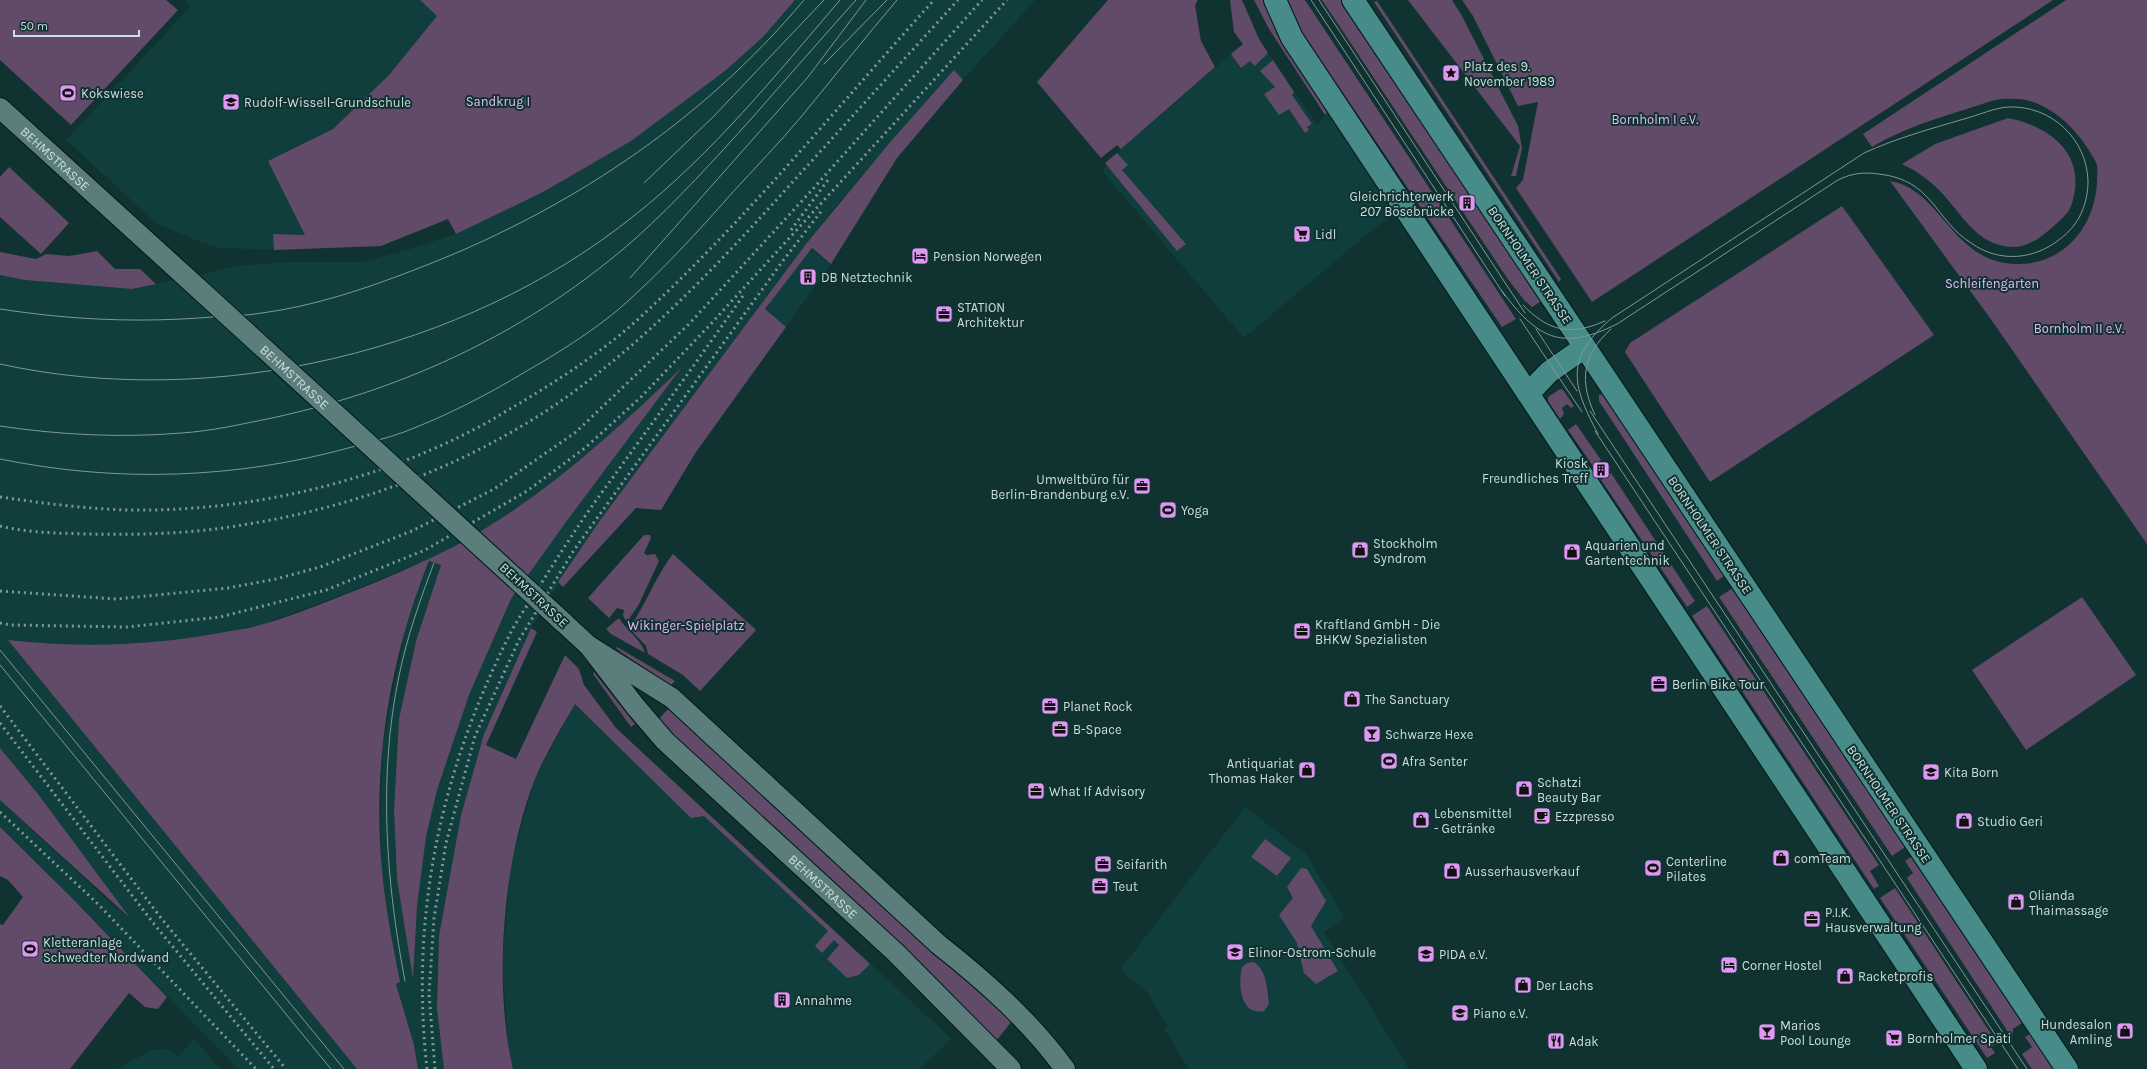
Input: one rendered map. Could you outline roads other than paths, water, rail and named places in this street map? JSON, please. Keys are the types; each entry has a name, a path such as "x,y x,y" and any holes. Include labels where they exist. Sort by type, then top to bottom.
{"main road":[{"path":"1275,0 1292,38 1976,1069"},
{"name":"BORNHOLMER STRASSE","path":"1353,0 2067,1069"},
{"path":"1528,394 1548,372 1585,347"}],"street":[{"name":"BEHMSTRASSE","path":"0,108 564,622 589,646 635,706 665,741 895,952 1011,1069"},
{"name":"BEHMSTRASSE","path":"589,646 672,698 938,944 966,966 1039,1035 1065,1069"},
{"path":"635,706 640,694 654,687"}],"tram line":[{"path":"0,309 53,316 132,320 185,319 249,315 281,310 320,301 377,284 414,270 470,247 524,221 576,192 626,160 674,125 720,86 764,45 804,0"},
{"path":"644,183 713,117 824,0"},
{"path":"0,364 81,377 165,380 250,374 334,358 416,335 494,303 568,263 635,215 664,191 717,140 768,85 840,0"},
{"path":"0,426 45,432 91,435 159,435 216,429 322,406 371,391 419,373 466,352 511,328 554,301 596,271 636,238 681,195 710,164 856,0"},
{"path":"630,278 808,77 866,0"},
{"path":"824,64 887,0"},
{"path":"0,459 44,467 88,472 132,474 177,474 265,466 309,458 379,440 420,426 466,405 550,358 608,318 634,295 691,238 801,117 897,0"},
{"path":"1311,0 1505,296"},
{"path":"1319,0 1525,313"},
{"path":"1502,291 1527,320 1552,336 1565,338 1580,337 1597,333 1617,324 1838,180 1853,174 1863,173 1879,174 1897,178 1911,184 1922,192 1959,233 1971,243 1982,249 1993,254 2005,256 2028,255 2050,246 2067,233 2077,221 2084,206 2088,190 2086,166 2081,151 2074,139 2052,118 2024,108 2008,107 1992,110 1914,134 1864,153 1612,318 1597,332 1586,346 1580,359 1577,372 1578,385 1582,400 1598,434"},
{"path":"1523,305 1542,321 1561,329 1582,329 1605,321"},
{"path":"1520,319 1582,412"},
{"path":"1536,329 1577,391"},
{"path":"1595,415 1587,391 1585,380 1586,369 1594,349 1611,329"},
{"path":"1590,411 2027,1069"},
{"path":"1595,431 2018,1069"},
{"path":"405,981 398,944 389,867 387,829 388,752 392,714 402,661 414,619 434,563"},
{"path":"0,650 344,1069"},
{"path":"0,665 331,1069"}],"railway":[{"path":"0,497 80,507 129,510 217,506 261,500 348,480 431,450 477,428 565,375 594,355 635,322 675,285 751,206 934,0"},
{"path":"0,526 43,532 125,534 184,532 242,525 328,507 371,494 453,462 493,442 568,396 600,372 660,320 717,264 958,0"},
{"path":"0,591 116,599 228,588 276,579 320,567 412,531 494,489 576,432 689,324 811,191 982,0"},
{"path":"0,623 11,625 127,627 220,617 326,590 425,550 527,491 585,448 641,397 708,327 1007,0"},
{"path":"791,230 828,180"},
{"path":"435,1069 429,994 434,918 446,843 475,736 519,640 574,550 782,262 823,209"},
{"path":"427,1069 423,1012 423,956 427,901 436,846 448,793 465,740 485,688 515,625 572,535 745,293"},
{"path":"0,706 161,918 286,1069"},
{"path":"0,723 154,924 274,1069"},
{"path":"0,812 98,904 256,1069"}],"place":[{"name":"Platz des 9. November 1989","path":"1451,73"},
{"name":"Kokswiese","path":"68,93"},
{"name":"Rudolf-Wissell-Grundschule","path":"231,102"},
{"name":"Gleichrichterwerk 207 Bösebrücke","path":"1467,203"},
{"name":"Lidl","path":"1302,234"},
{"name":"Pension Norwegen","path":"920,256"},
{"name":"DB Netztechnik","path":"808,277"},
{"name":"STATION Architektur","path":"944,314"},
{"name":"Kiosk Freundliches Treff","path":"1601,470"},
{"name":"Umweltbüro für Berlin-Brandenburg e.V.","path":"1142,486"},
{"name":"Yoga","path":"1168,510"},
{"name":"Stockholm Syndrom","path":"1360,550"},
{"name":"Aquarien und Gartentechnik","path":"1572,552"},
{"name":"Kraftland GmbH - Die BHKW Spezialisten","path":"1302,631"},
{"name":"Berlin Bike Tour","path":"1659,684"},
{"name":"The Sanctuary","path":"1352,699"},
{"name":"Planet Rock","path":"1050,706"},
{"name":"B-Space","path":"1060,729"},
{"name":"Schwarze Hexe","path":"1372,734"},
{"name":"Afra Senter","path":"1389,761"},
{"name":"Antiquariat Thomas Haker","path":"1307,770"},
{"name":"Kita Born","path":"1931,772"},
{"name":"Schatzi Beauty Bar","path":"1524,789"},
{"name":"What If Advisory","path":"1036,791"},
{"name":"Ezzpresso","path":"1542,816"},
{"name":"Lebensmittel - Getränke","path":"1421,820"},
{"name":"Studio Geri","path":"1964,821"},
{"name":"comTeam","path":"1781,858"},
{"name":"Seifarith","path":"1103,864"},
{"name":"Centerline Pilates","path":"1653,868"},
{"name":"Ausserhausverkauf","path":"1452,871"},
{"name":"Teut","path":"1100,886"},
{"name":"Olianda Thaimassage","path":"2016,902"},
{"name":"P.I.K. Hausverwaltung","path":"1812,919"},
{"name":"Kletteranlage Schwedter Nordwand","path":"30,949"},
{"name":"Elinor-Ostrom-Schule","path":"1235,952"},
{"name":"PIDA e.V.","path":"1426,954"},
{"name":"Corner Hostel","path":"1729,965"},
{"name":"Racketprofis","path":"1845,976"},
{"name":"Der Lachs","path":"1523,985"},
{"name":"Annahme","path":"782,1000"},
{"name":"Piano e.V.","path":"1460,1013"},
{"name":"Hundesalon Amling","path":"2125,1031"},
{"name":"Marios Pool Lounge","path":"1767,1032"},
{"name":"Bornholmer Späti","path":"1894,1038"},
{"name":"Adak","path":"1556,1041"}],"park label":[{"name":"Sandkrug I","path":"498,101"},
{"name":"Bornholm I e.V.","path":"1655,119"},
{"name":"Schleifengarten","path":"1992,283"},
{"name":"Bornholm II e.V.","path":"2079,328"},
{"name":"Wikinger-Spielplatz","path":"686,625"}]}
